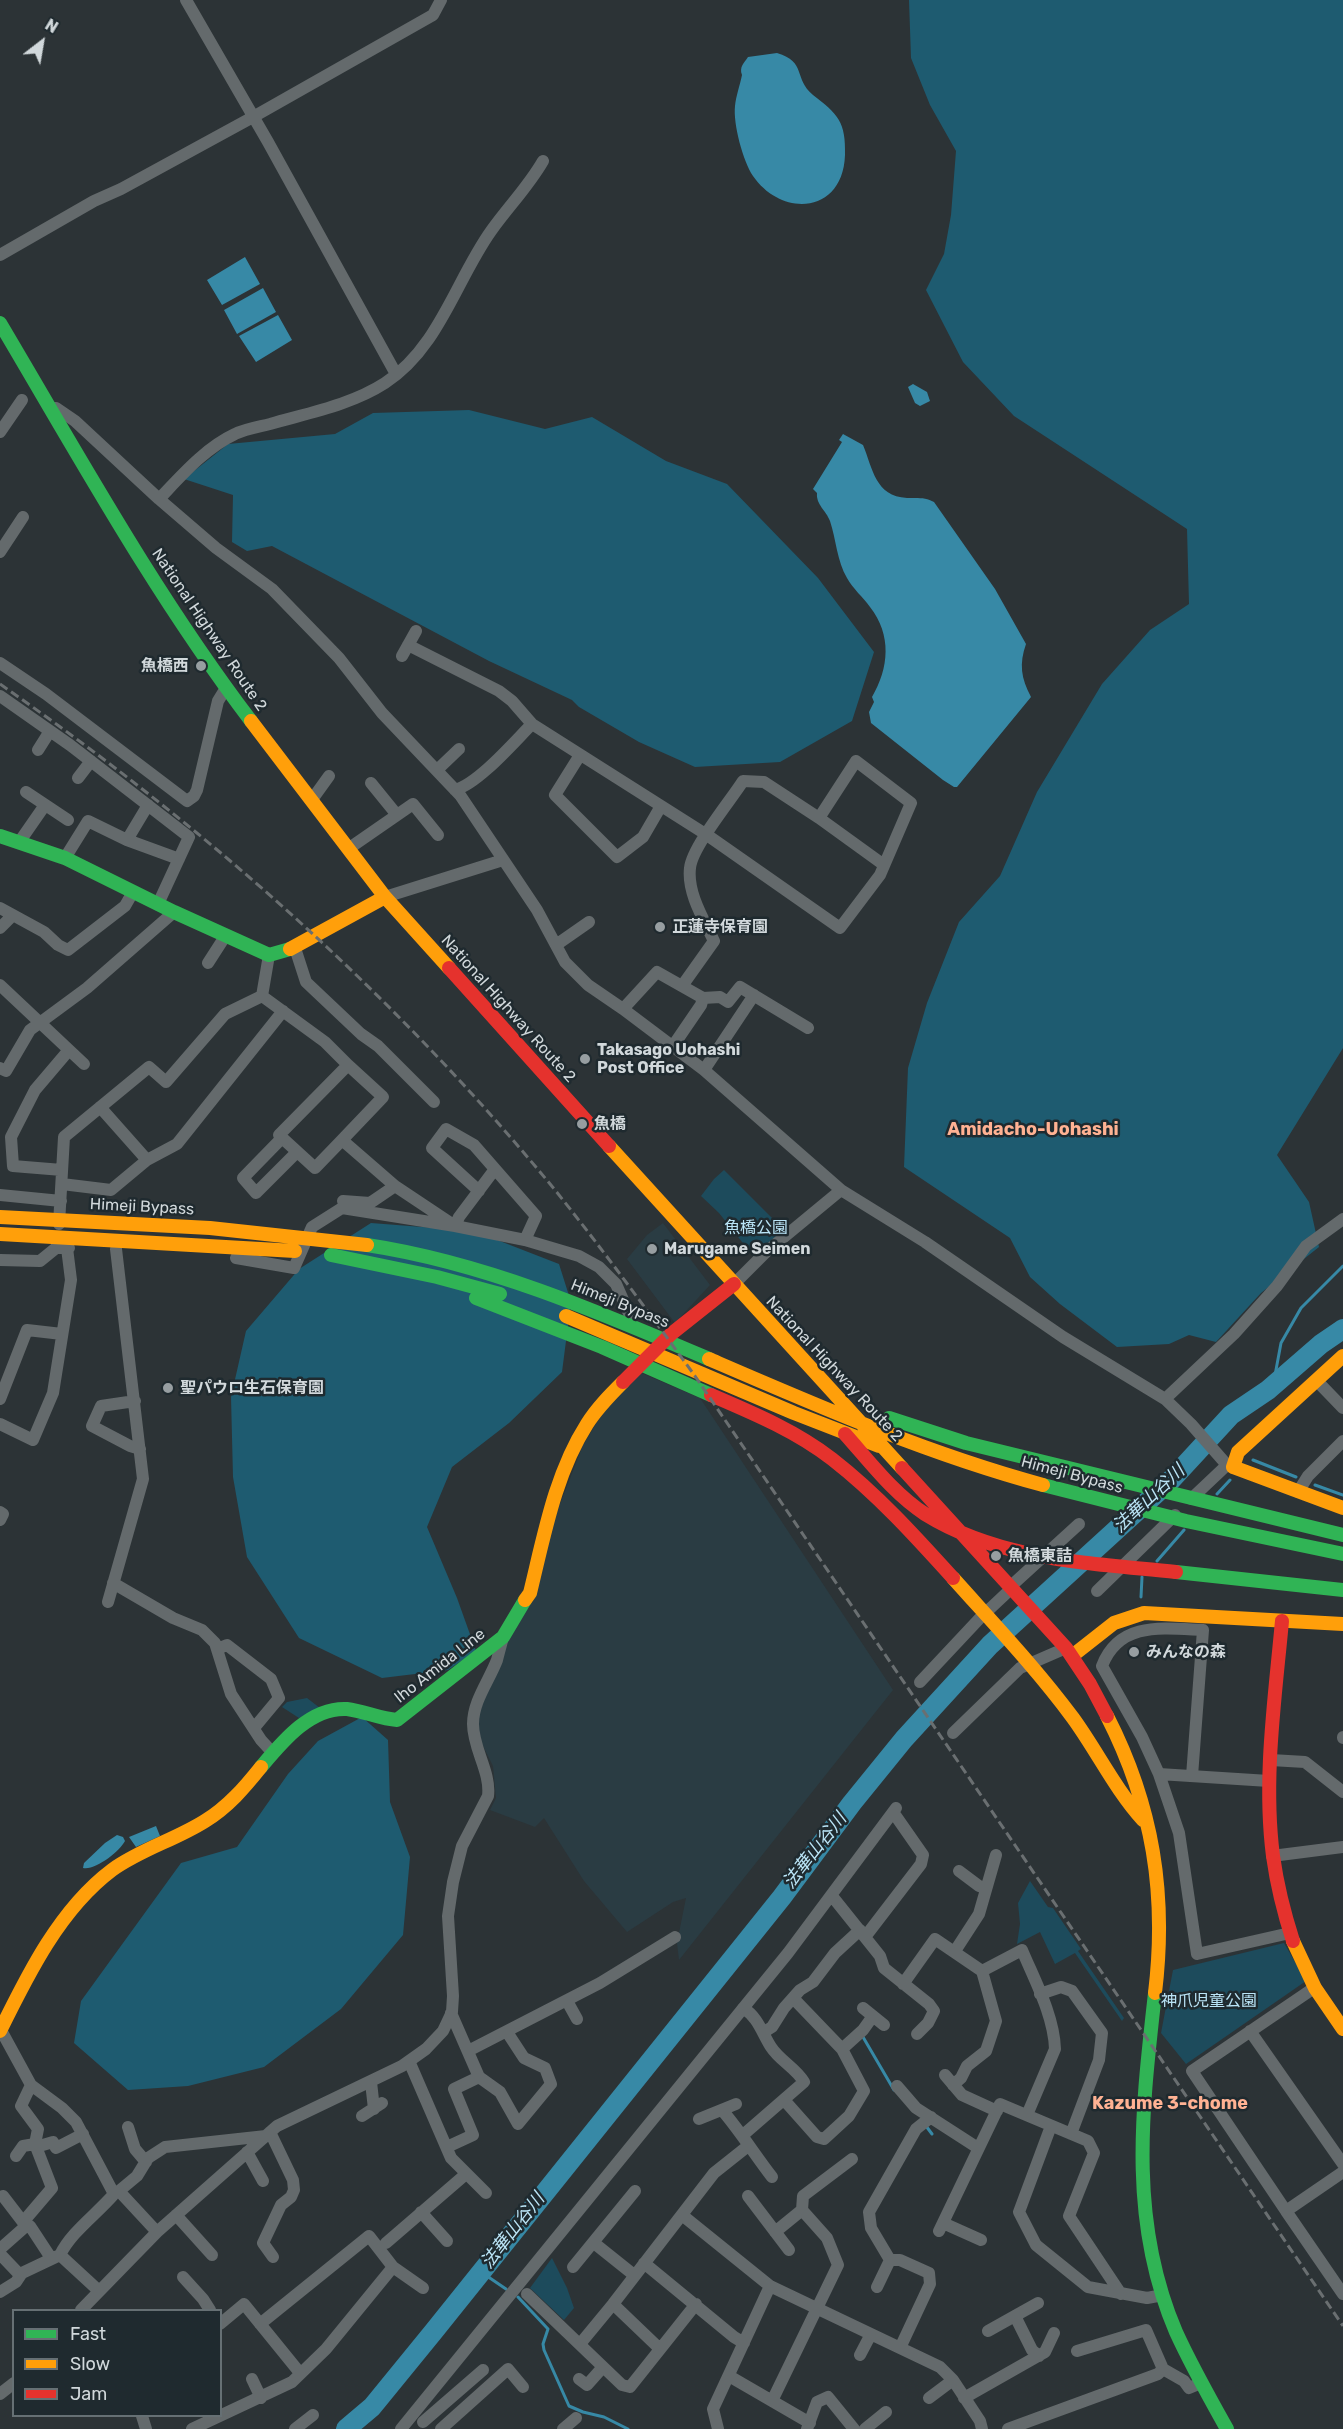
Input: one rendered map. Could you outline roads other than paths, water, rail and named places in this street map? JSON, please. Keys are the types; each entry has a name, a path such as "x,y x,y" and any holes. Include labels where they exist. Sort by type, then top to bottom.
{"main road":[{"name":"National Highway Route 2","path":"0,323 43,399 149,573 226,688 385,897 688,1233 730,1287 829,1388 1012,1586 1065,1648 1090,1684 1122,1746 1136,1783 1148,1826 1157,1872 1160,1904 1160,1963 1143,2099 1141,2151 1148,2224 1163,2295 1176,2331 1201,2383 1227,2429"},
{"path":"0,836 65,858 174,912 269,955 295,948 385,897"},
{"name":"Himeji Bypass","path":"0,1217 249,1229 425,1256 534,1288 615,1318 928,1449 1055,1489 1343,1554"},
{"name":"Himeji Bypass","path":"0,1234 266,1247 317,1253 437,1277 522,1300"},
{"path":"338,1256 477,1298 602,1347 771,1421 831,1458 877,1497 902,1522 1044,1678 1089,1740 1127,1802 1148,1826"},
{"path":"730,1287 778,1352"},
{"name":"Iho Amida Line","path":"2,2022 57,1930 95,1885 132,1857 199,1827 226,1807 297,1726 330,1711 347,1708 383,1720 397,1720 503,1637 530,1593 551,1508 570,1455 587,1424 602,1404 671,1334 730,1287"},
{"name":"Himeji Bypass","path":"555,1311 794,1413 911,1458"},
{"path":"1343,1356 1227,1463 1303,1484 1343,1508"},
{"path":"801,1380 854,1445 896,1491 925,1514 979,1541 1046,1558 1343,1590"},
{"path":"829,1388 868,1409 900,1422 966,1443 1343,1535"},
{"path":"1139,1526 1171,1533"},
{"path":"1065,1648 1109,1627 1128,1614 1343,1624"},
{"path":"1282,1621 1269,1781 1272,1856 1290,1933 1314,1988 1341,2021"}],"street":[{"path":"186,0 396,374"},
{"path":"0,255 94,201 121,189 253,117 433,15 441,0"},
{"path":"159,499 216,446 236,433 345,403 385,383 396,374 414,357 431,335 490,231 535,175 543,161"},
{"path":"0,345 16,352"},
{"path":"43,399 75,421 216,548 272,589 339,658 382,713 455,790 537,909 565,962 588,985 704,1070 841,1190 925,1242 1072,1343 1165,1399 1227,1463 1097,1591"},
{"path":"0,432 7,413 22,400"},
{"path":"0,552 23,518"},
{"path":"416,631 405,650 499,691 512,701 532,724 707,835 840,928 880,874 911,804 856,761 819,818"},
{"path":"0,663 46,694 187,801 194,796 197,789 218,700 226,688"},
{"path":"0,696 91,761 189,837 158,904"},
{"path":"455,790 465,787 532,724"},
{"path":"38,750 50,731"},
{"path":"437,770 459,749"},
{"path":"580,755 555,795 617,856 643,837 661,806"},
{"path":"78,778 91,761"},
{"path":"311,801 329,776"},
{"path":"682,986 714,941 698,908 690,866 707,835 743,782 764,782 884,865"},
{"path":"371,783 397,815"},
{"path":"27,792 68,820"},
{"path":"348,849 413,804 438,835"},
{"path":"20,841 45,805"},
{"path":"127,840 148,805"},
{"path":"65,858 88,821 127,840 179,859"},
{"path":"385,897 503,860"},
{"path":"0,908 44,932 58,945 68,950 124,906 133,892"},
{"path":"2,1074 30,1030 87,988 174,912"},
{"path":"0,928 13,915"},
{"path":"556,945 589,922"},
{"path":"208,963 226,935"},
{"path":"295,948 306,982 361,1034 378,1046 433,1096"},
{"path":"262,996 269,955"},
{"path":"623,1009 657,972 703,998 720,997 728,1002 740,987 808,1028"},
{"path":"0,985 84,1064"},
{"path":"704,1070 754,995"},
{"path":"262,996 325,1042 383,1097 315,1168 279,1135 348,1065"},
{"path":"0,1424 33,1440 53,1393 71,1280 62,1248 61,1201 64,1137 149,1067 166,1082 225,1014 262,996"},
{"path":"673,1046 701,1005 703,998"},
{"path":"62,1184 111,1190 147,1160 177,1144 283,1011"},
{"path":"62,1170 13,1166 11,1137 35,1090 69,1050"},
{"path":"100,1107 147,1160"},
{"path":"479,1191 432,1148 446,1130 474,1145 536,1215 525,1240"},
{"path":"282,1138 243,1178 256,1193 297,1152"},
{"path":"342,1140 395,1186 455,1226"},
{"path":"455,1226 495,1169"},
{"path":"342,1201 370,1203 395,1186"},
{"path":"730,1287 766,1252 841,1190"},
{"path":"0,1195 61,1201"},
{"path":"0,1260 40,1261 62,1248 246,1259 294,1268 312,1227 342,1208 455,1226 525,1240 579,1256 599,1267 616,1284 631,1318 629,1376"},
{"path":"1165,1399 1234,1334 1277,1287 1306,1246 1343,1219"},
{"path":"108,1602 143,1479 116,1250"},
{"path":"0,1399 27,1330 62,1334"},
{"path":"1317,1381 1343,1408"},
{"path":"135,1401 101,1406 92,1426 140,1449"},
{"path":"1303,1484 1343,1441"},
{"path":"0,1512 3,1514 0,1520"},
{"path":"920,1682 1081,1515"},
{"path":"113,1583 172,1618 202,1630 215,1643 231,1694 272,1752"},
{"path":"1192,1776 1203,1630 1152,1628 1122,1637 1107,1652 1102,1666 1142,1737 1159,1774 1179,1833 1197,1954 1290,1933"},
{"path":"82,2309 157,2232 277,2126 409,2061 426,2049 442,2031 451,2013 453,1996 448,1916 453,1882 462,1846 488,1796 489,1787 475,1744 473,1722 482,1689 496,1661 503,1637"},
{"path":"217,1649 227,1645 271,1679 279,1698 254,1728"},
{"path":"952,1732 1020,1668 1065,1648"},
{"path":"1271,1760 1305,1762 1343,1792"},
{"path":"1159,1774 1269,1781"},
{"path":"401,2429 743,2008 832,1896 894,1810 922,1855 921,1864 862,1934 841,1947 823,1963 813,1982 800,1990 772,2027 764,2032"},
{"path":"1272,1856 1343,1847"},
{"path":"954,1951 979,1914 996,1855"},
{"path":"959,1871 979,1886 986,1888"},
{"path":"832,1896 883,1960 884,1968 929,2004 934,2011 933,2028 917,2034"},
{"path":"468,2051 567,2001 675,1937"},
{"path":"903,1984 935,1939 982,1971 996,2021 986,2051 967,2066 961,2078 953,2085"},
{"path":"982,1971 1022,1950 1040,1994 1054,2038 1055,2049 1027,2115"},
{"path":"1040,1994 1061,1987 1072,1991 1102,2033 1099,2060 1071,2134"},
{"path":"1314,1988 1192,2071 1343,2294"},
{"path":"785,2101 817,2137 824,2139 849,2116 864,2091 842,2049 793,1998"},
{"path":"567,2001 577,2019"},
{"path":"580,2344 714,2173 804,2082 800,2075 771,2047 750,2012 743,2008"},
{"path":"842,2049 863,2030 868,2012 884,2025"},
{"path":"451,2013 479,2077 500,2092 518,2124 551,2084 545,2068 524,2058 507,2032"},
{"path":"2,2022 31,2085 62,2108 76,2122 116,2193 157,2232"},
{"path":"1251,2031 1343,2164"},
{"path":"409,2061 451,2158 486,2193"},
{"path":"945,2074 962,2095 997,2111"},
{"path":"447,2147 473,2135 454,2089 479,2077"},
{"path":"362,2116 378,2106 370,2082"},
{"path":"20,2275 0,2252 52,2188 35,2145 38,2129 21,2106 31,2085"},
{"path":"897,2086 915,2108 978,2148"},
{"path":"699,2119 736,2104"},
{"path":"981,2240 941,2227 1000,2104 1088,2141 1094,2153 1069,2216 1121,2294"},
{"path":"722,2110 772,2177"},
{"path":"890,2260 871,2229 869,2212 916,2129 931,2117"},
{"path":"1051,2126 1019,2212 1036,2245 1088,2287 1147,2298 1163,2295"},
{"path":"128,2127 135,2148 146,2162"},
{"path":"16,2156 23,2146 52,2142 56,2148 82,2134"},
{"path":"0,2292 16,2282 20,2275 55,2257 116,2193 137,2176 153,2153 165,2147 268,2134"},
{"path":"268,2134 293,2180 294,2190 291,2198 281,2205 264,2227 263,2243 274,2257"},
{"path":"247,2152 263,2181"},
{"path":"772,2401 838,2265 827,2238 802,2210 803,2196 852,2159"},
{"path":"1286,2211 1343,2172"},
{"path":"386,2243 466,2174"},
{"path":"573,2267 635,2191"},
{"path":"3,2196 55,2257 98,2290"},
{"path":"748,2196 789,2250"},
{"path":"775,2232 802,2210"},
{"path":"422,2212 447,2241"},
{"path":"176,2215 212,2255"},
{"path":"682,2215 771,2286 940,2367 952,2380 980,2421 982,2429"},
{"path":"260,2324 291,2302 369,2236 393,2267 423,2288"},
{"path":"594,2243 634,2275"},
{"path":"877,2287 890,2260"},
{"path":"890,2260 900,2260 929,2273 930,2284 900,2348"},
{"path":"644,2263 744,2343"},
{"path":"222,2414 292,2382 326,2349 393,2267"},
{"path":"183,2277 209,2309"},
{"path":"718,2429 713,2409 771,2286"},
{"path":"527,2294 622,2385 630,2387 696,2304"},
{"path":"988,2331 1038,2303"},
{"path":"222,2322 244,2304 300,2373"},
{"path":"613,2304 660,2349"},
{"path":"1015,2316 1032,2350 1039,2356"},
{"path":"1077,2351 1146,2330 1163,2369 1184,2381 1190,2388 1201,2383"},
{"path":"964,2398 1045,2352 1054,2333"},
{"path":"860,2355 871,2334"},
{"path":"579,2379 587,2385 603,2367"},
{"path":"441,2429 508,2369 523,2387"},
{"path":"1008,2429 1158,2374 1163,2369"},
{"path":"408,2429 426,2425 483,2370"},
{"path":"729,2376 809,2426 817,2402 828,2397 854,2429"},
{"path":"252,2379 261,2398"},
{"path":"929,2398 952,2380"},
{"path":"865,2429 886,2412"},
{"path":"295,2429 313,2415"},
{"path":"192,2429 214,2417"},
{"path":"563,2429 576,2418"}],"waterway":[{"path":"1273,1386 1281,1343 1301,1308 1343,1266"},
{"name":"法華山谷川","path":"346,2429 372,2407 434,2331 782,1897 852,1803 904,1739 990,1645 1172,1479 1231,1415 1268,1390 1321,1344 1343,1329"},
{"path":"1253,1460 1296,1477"},
{"path":"1217,1494 1230,1480"},
{"path":"1315,1485 1343,1495"},
{"path":"1157,1561 1184,1530"},
{"path":"1141,1597 1142,1577"},
{"path":"863,2037 894,2090"},
{"path":"926,2126 932,2134"},
{"path":"481,2272 506,2289"},
{"path":"518,2297 548,2329 543,2344 544,2350 569,2406 604,2417 628,2429"}],"railway":[{"path":"0,684 152,796 295,918 364,982 430,1049 494,1118 555,1190 695,1376 1343,2326"}],"place":[{"name":"魚橋西","path":"201,666"},
{"name":"正蓮寺保育園","path":"660,927"},
{"name":"Takasago Uohashi Post Office","path":"585,1059"},
{"name":"魚橋","path":"582,1124"},
{"name":"Marugame Seimen","path":"652,1249"},
{"name":"聖パウロ生石保育園","path":"168,1388"},
{"name":"魚橋東詰","path":"996,1556"},
{"name":"みんなの森","path":"1134,1652"}],"district":[{"name":"Amidacho-Uohashi","path":"1033,1130"},
{"name":"Kazume 3-chome","path":"1170,2104"}],"park label":[{"name":"魚橋公園","path":"756,1228"},
{"name":"神爪児童公園","path":"1209,2001"}]}
